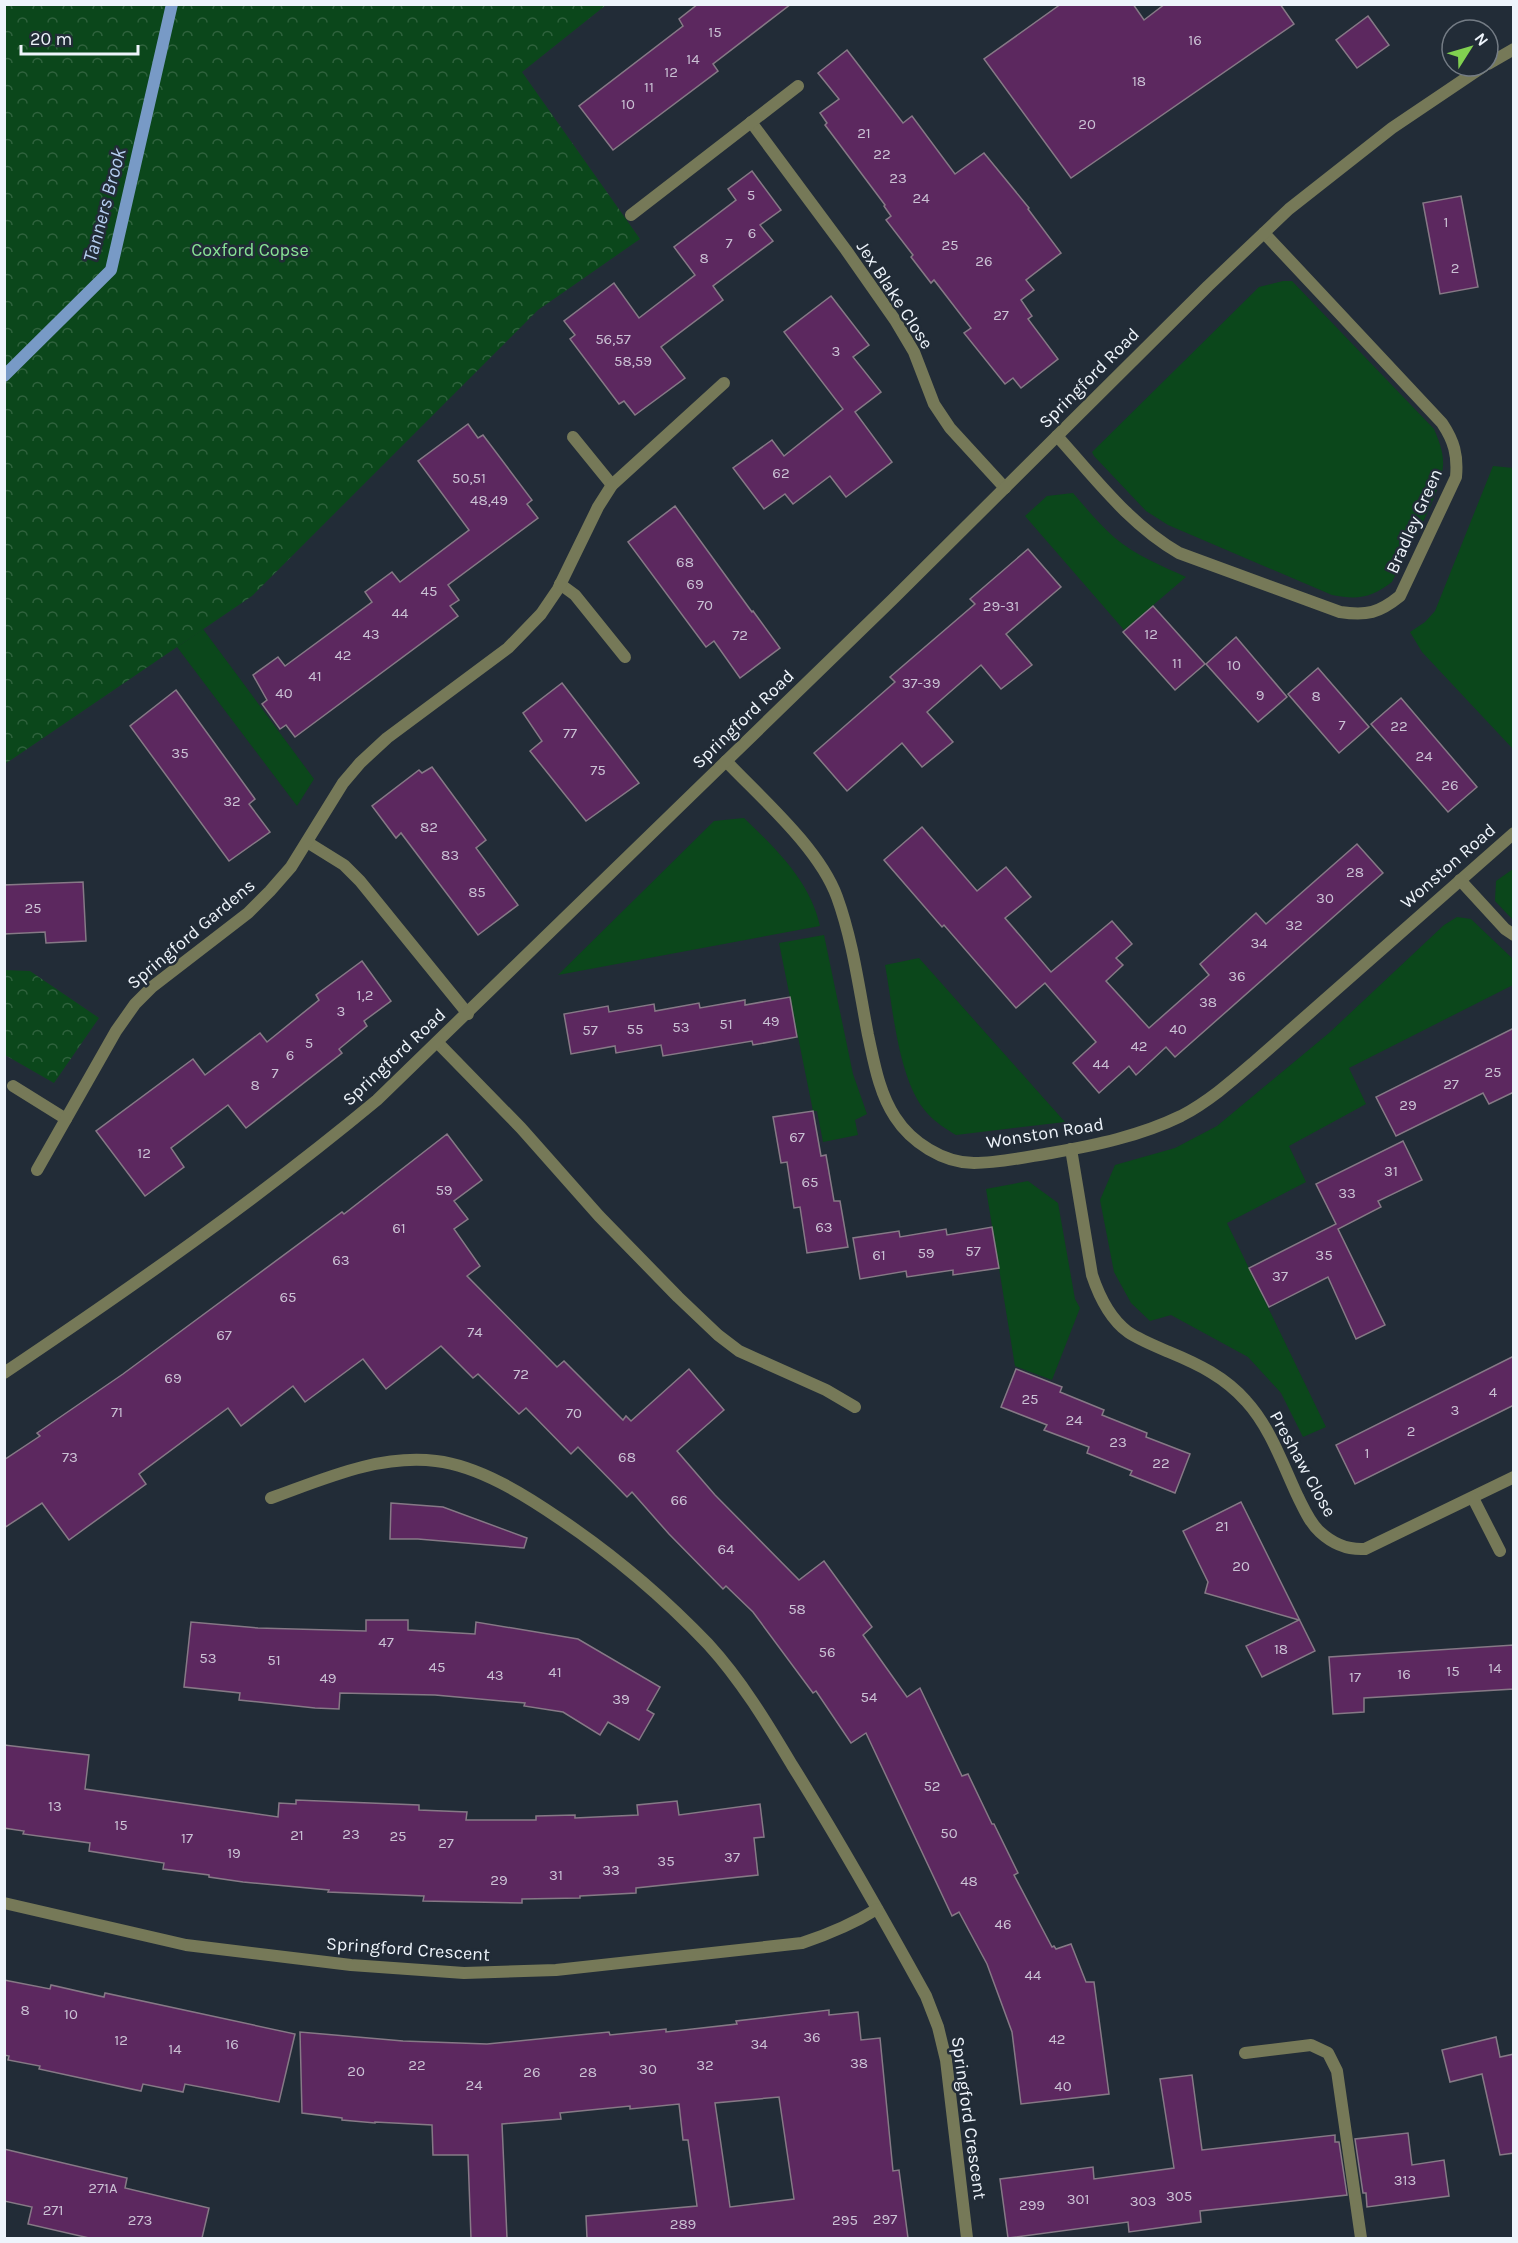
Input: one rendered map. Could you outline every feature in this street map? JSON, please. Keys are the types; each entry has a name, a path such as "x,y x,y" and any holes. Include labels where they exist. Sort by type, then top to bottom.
{"street":[{"name":"Springford Road","path":"1500,57 1514,49"},
{"name":"Springford Road","path":"4,1373 181,1250 329,1140 377,1100 468,1014 1289,209 1401,122 1467,78"},
{"path":"631,215 798,86"},
{"name":"Jex Blake Close","path":"751,122 895,320 914,352 934,404 950,428 1005,488"},
{"name":"Bradley Green","path":"1056,435 1137,524 1156,540 1179,553 1341,612 1358,615 1375,613 1400,596 1456,477 1458,459 1452,439 1442,423 1264,233"},
{"name":"Springford Gardens","path":"36,1170 116,1031 135,1004 152,987 248,913 270,891 291,867 343,783 360,763 387,738 508,648 541,614 560,584 598,507 612,485 724,383"},
{"path":"573,437 612,485"},
{"path":"560,584 575,595 625,657"},
{"name":"Wonston Road","path":"726,760 819,862 837,896 849,939 876,1070 894,1116 909,1135 930,1150 952,1160 973,1163 1109,1142 1148,1131 1183,1115 1222,1089 1514,833"},
{"path":"307,842 344,866 360,881 468,1014"},
{"path":"1460,880 1505,929 1514,935"},
{"path":"438,1043 521,1128 599,1216 718,1335 739,1351 826,1390 855,1407"},
{"path":"13,1086 66,1119"},
{"name":"Preshaw Close","path":"1071,1149 1092,1275 1098,1294 1112,1315 1127,1331 1209,1371 1231,1386 1247,1402 1263,1426 1308,1517 1318,1532 1351,1550 1365,1549 1514,1477"},
{"name":"Springford Crescent","path":"271,1498 348,1470 395,1461 437,1461 481,1473 527,1497 579,1532 673,1611 708,1644 735,1677 767,1724 813,1799 926,1996 938,2027 946,2060 967,2238"},
{"path":"1473,1498 1500,1551"},
{"name":"Springford Crescent","path":"4,1903 186,1945 351,1965 464,1974 556,1970 673,1959 802,1942 831,1934 877,1909"},
{"path":"1245,2053 1311,2044 1328,2053 1337,2071 1361,2238"}],"green space":[{"name":"Coxford Copse","path":"5,4 606,5 522,72 640,239 538,310 252,596 5,764"},
{"path":"1292,281 1434,429 1441,447 1443,466 1441,478 1430,508 1414,540 1392,582 1364,596 1332,595 1168,525 1146,511 1092,452 1259,287"},
{"path":"1493,466 1513,468 1513,749 1422,652 1410,632 1425,622 1435,611"},
{"path":"1073,493 1115,538 1131,550 1186,577 1124,630 1025,516 1047,496"},
{"path":"203,629 314,779 297,806 177,647"},
{"path":"744,818 779,854 800,880 820,926 558,975 714,821"},
{"path":"1513,869 1513,920 1495,901 1496,881"},
{"path":"1457,917 1471,919 1513,959 1513,985 1349,1068 1366,1104 1289,1146 1306,1182 1227,1223 1326,1427 1303,1437 1281,1393 1248,1357 1171,1315 1150,1321 1131,1303 1114,1272 1100,1200 1115,1165 1175,1148 1217,1126 1329,1033 1444,925"},
{"path":"824,935 853,1074 867,1114 855,1120 858,1135 823,1142 817,1111 813,1111 779,943"},
{"path":"919,958 1065,1122 956,1135 927,1113 917,1099 903,1063 885,965"},
{"path":"4,970 30,971 99,1018 54,1083 5,1055"},
{"path":"1028,1181 1058,1203 1075,1299 1080,1308 1052,1380 1015,1366 986,1189"}],"building":[{"path":"698,4 791,4 713,64 718,71 613,150 579,106 683,26 679,19"},
{"path":"1061,4 1133,4 1144,20 1165,4 1280,4 1294,24 1071,178 984,59"},
{"path":"1368,16 1389,45 1357,68 1336,40"},
{"path":"847,50 903,123 912,116 955,174 984,153 1029,208 1061,253 1026,280 1034,290 1021,300 1032,316 1028,319 1058,359 1021,388 1013,378 1005,384 964,333 971,328 934,280 931,283 911,257 913,255 886,220 891,216 885,205 825,125 827,123 820,113 839,99 818,73"},
{"path":"752,171 781,210 760,225 773,241 713,286 723,300 661,347 685,378 635,415 624,401 619,404 570,339 575,335 564,321 614,283 639,318 695,275 674,247 736,200 728,189"},
{"path":"1461,196 1478,287 1440,294 1423,203"},
{"path":"831,296 869,345 853,357 881,392 855,412 892,462 846,497 830,476 793,504 785,494 764,509 733,468 772,440 784,456 843,409 784,332"},
{"path":"468,424 478,438 483,435 532,500 527,504 538,518 448,585 459,600 450,606 458,616 295,737 286,725 280,729 262,704 267,700 253,675 278,657 285,666 372,602 365,592 392,572 400,582 469,530 418,461"},
{"path":"675,506 780,648 740,678 714,641 706,647 628,542"},
{"path":"1028,549 1061,587 1006,634 1032,665 1001,689 981,665 927,712 953,742 922,767 902,743 847,791 814,753 895,682 890,677 975,604 970,599"},
{"path":"1153,606 1205,664 1175,690 1123,632"},
{"path":"1236,637 1287,697 1258,722 1206,664"},
{"path":"1318,668 1369,727 1339,753 1288,694"},
{"path":"562,683 639,783 586,821 530,751 542,741 523,713"},
{"path":"176,690 255,799 249,804 270,832 229,861 130,726"},
{"path":"1401,698 1477,787 1448,812 1371,724"},
{"path":"432,767 486,840 476,848 518,905 478,935 401,833 396,838 372,806 419,770 422,773"},
{"path":"922,827 977,891 1006,867 1031,897 1005,918 1051,972 1112,921 1132,944 1116,958 1123,965 1106,981 1149,1028 1209,975 1200,964 1256,913 1266,924 1357,844 1383,873 1175,1057 1166,1047 1136,1075 1129,1066 1099,1093 1073,1063 1096,1042 1045,983 1016,1008 884,860"},
{"path":"83,882 86,941 46,943 45,932 4,934 4,885"},
{"path":"362,961 391,1001 364,1021 367,1026 339,1049 342,1053 246,1128 228,1105 171,1148 184,1167 145,1196 96,1131 193,1059 205,1075 260,1033 267,1042 319,1000 316,995"},
{"path":"790,997 797,1037 753,1045 752,1041 663,1056 661,1045 616,1053 615,1046 571,1054 564,1014 608,1006 609,1012 654,1004 655,1011 699,1003 700,1008 745,1000 745,1005"},
{"path":"1514,1028 1514,1092 1489,1104 1483,1093 1396,1136 1376,1097"},
{"path":"813,1111 821,1156 826,1155 834,1201 840,1201 848,1247 807,1253 800,1207 794,1208 787,1162 781,1163 773,1117"},
{"path":"447,1134 482,1180 454,1201 468,1219 454,1229 480,1266 467,1276 557,1367 564,1361 623,1420 626,1416 631,1421 689,1369 724,1410 677,1451 715,1495 799,1580 824,1561 872,1627 863,1635 907,1697 920,1688 962,1776 968,1774 994,1824 1018,1873 1014,1875 1052,1947 1056,1949 1071,1944 1086,1982 1094,1982 1109,2094 1021,2104 1012,2032 987,1964 959,1912 952,1916 866,1733 851,1743 816,1691 813,1693 753,1612 726,1586 723,1589 632,1492 627,1497 578,1447 571,1454 526,1408 519,1414 478,1374 473,1378 441,1346 386,1389 363,1359 305,1402 293,1386 241,1426 228,1408 139,1474 146,1484 69,1540 42,1503 4,1528 4,1460 40,1436 37,1433 123,1374 342,1212 344,1214"},
{"path":"1403,1141 1422,1180 1378,1201 1381,1207 1338,1229 1385,1325 1356,1339 1328,1277 1269,1307 1249,1268 1336,1224 1316,1184"},
{"path":"992,1227 999,1268 953,1275 953,1270 907,1277 906,1271 860,1279 853,1238 899,1231 900,1237 946,1229 947,1235"},
{"path":"1514,1356 1514,1405 1355,1484 1336,1445"},
{"path":"1016,1369 1062,1387 1060,1392 1104,1410 1102,1415 1147,1433 1146,1437 1190,1454 1175,1493 1130,1475 1132,1471 1087,1453 1089,1447 1044,1430 1047,1425 1001,1407"},
{"path":"1241,1502 1315,1651 1262,1677 1246,1646 1299,1620 1205,1593 1208,1582 1183,1531"},
{"path":"391,1503 443,1507 527,1538 524,1548 418,1539 390,1539"},
{"path":"366,1620 408,1620 408,1630 475,1634 476,1622 578,1639 660,1687 647,1710 654,1714 639,1740 608,1722 600,1735 563,1712 524,1706 525,1703 435,1695 340,1693 339,1709 315,1708 239,1700 240,1693 184,1687 191,1622 258,1628 366,1631"},
{"path":"1514,1645 1514,1689 1364,1698 1364,1712 1333,1714 1329,1657"},
{"path":"4,1745 89,1755 85,1789 278,1817 279,1803 296,1804 296,1800 419,1805 419,1810 467,1812 466,1820 536,1820 536,1816 575,1815 575,1818 638,1815 637,1805 677,1801 679,1815 760,1804 764,1837 754,1838 758,1875 636,1888 636,1893 580,1896 580,1898 522,1899 522,1903 423,1901 424,1896 328,1892 329,1890 243,1882 163,1869 164,1863 89,1851 90,1843 23,1834 24,1831 4,1828"},
{"path":"4,1980 50,1989 51,1985 104,1997 105,1993 295,2034 279,2102 185,2084 183,2092 143,2084 141,2091 8,2060 9,2056 4,2055"},
{"path":"829,2010 829,2015 858,2012 861,2040 880,2038 893,2171 899,2170 908,2238 587,2238 586,2216 697,2206 688,2140 683,2140 679,2104 560,2113 561,2119 502,2124 507,2238 471,2238 468,2155 433,2155 432,2125 342,2120 342,2118 302,2113 300,2032 403,2041 487,2044 609,2032 610,2035 666,2029 666,2032 737,2024 736,2021","holes":["779,2097 794,2199 730,2207 715,2103"]},
{"path":"1496,2037 1500,2057 1514,2054 1514,2153 1500,2155 1482,2074 1450,2082 1442,2050"},
{"path":"1192,2075 1202,2150 1335,2135 1335,2142 1339,2142 1347,2195 1200,2211 1201,2222 1129,2232 1128,2222 1008,2238 1000,2179 1093,2167 1094,2179 1174,2168 1160,2079"},
{"path":"1408,2133 1412,2165 1444,2160 1449,2196 1367,2207 1355,2139"},
{"path":"4,2149 127,2178 125,2188 209,2208 202,2238 89,2238 28,2224 32,2207 4,2201"}],"waterway":[{"name":"Tanners Brook","path":"4,376 111,270 172,4"}]}
